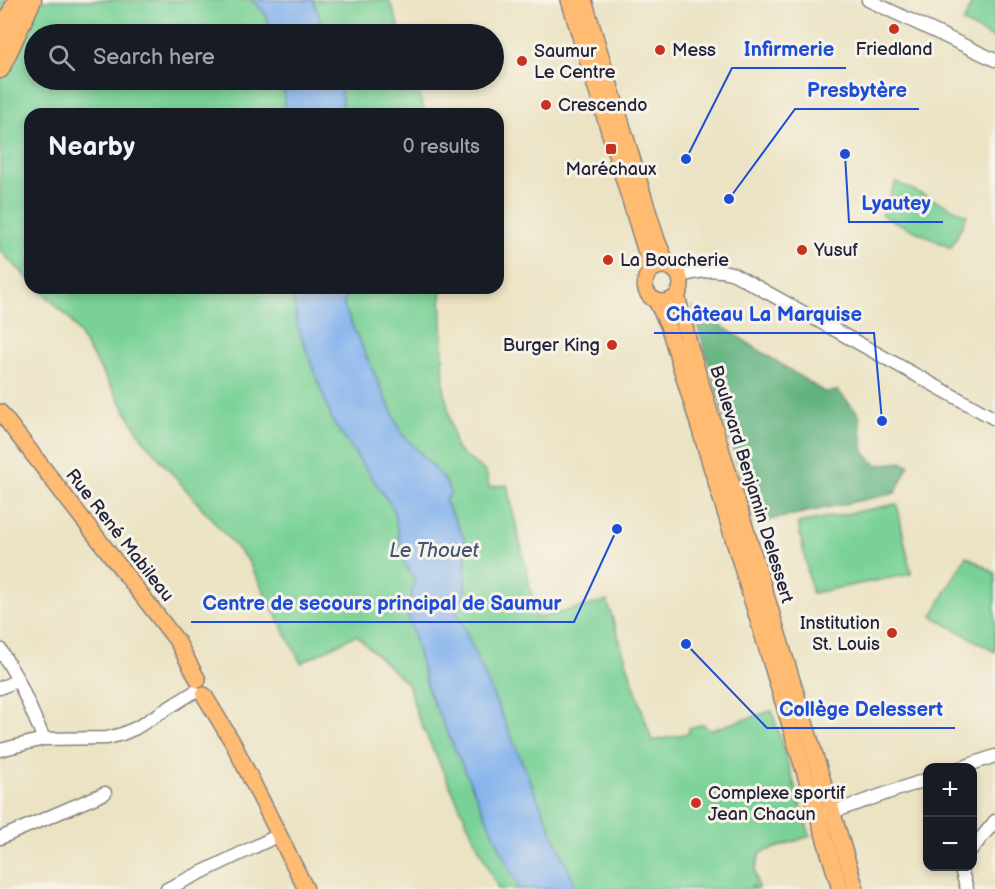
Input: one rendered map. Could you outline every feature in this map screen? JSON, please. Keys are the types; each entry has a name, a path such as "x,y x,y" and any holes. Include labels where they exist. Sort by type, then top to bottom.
{"highway":[{"path":"0,38 17,0"},
{"path":"0,69 33,0"}],"main road":[{"path":"569,0 647,256 649,271 645,287 656,301 667,302 677,296 681,286 680,276 668,266 657,240 584,0"},
{"path":"649,271 658,266 668,266"},
{"name":"Boulevard Benjamin Delessert","path":"677,296 687,339 825,815 840,889"},
{"name":"Boulevard Benjamin Delessert","path":"656,301 668,325 825,815 856,889"},
{"name":"Rue René Mabileau","path":"1,417 177,641 198,689 233,743 306,889"}],"street":[{"path":"868,0 995,60"},
{"path":"680,276 705,270 723,270 734,274 993,415"},
{"path":"1,652 18,680 44,739"},
{"path":"0,688 18,680"},
{"path":"0,750 44,739 107,738 122,734 198,689"},
{"path":"975,763 995,756"},
{"path":"825,815 923,780"},
{"path":"0,838 105,793"},
{"path":"977,843 995,822"},
{"path":"166,889 279,835"},
{"path":"961,871 967,889"}],"green space":[{"path":"0,0 389,0 398,24 24,24 24,90 417,90 423,108 24,108 24,274 0,251"},
{"path":"973,0 995,0 995,39 963,23"},
{"path":"896,182 967,215 951,248 881,215"},
{"path":"44,294 441,294 444,388 456,449 486,472 489,487 507,485 537,618 607,601 652,741 689,733 689,728 703,724 710,730 772,711 810,836 760,853 755,871 758,889 754,889 752,884 752,889 498,889 417,715 409,686 356,635 301,663 248,561 144,441 70,319"},
{"path":"692,307 824,392 838,391 859,414 864,452 876,465 901,462 909,465 895,493 755,523"},
{"path":"897,504 911,574 812,593 798,523"},
{"path":"966,556 995,573 995,652 932,616"}],"water":[{"path":"252,0 313,0 322,24 268,24 265,13"},
{"path":"284,90 341,90 342,108 284,108"},
{"name":"Le Thouet","path":"293,294 345,294 344,307 402,434 443,477 451,493 445,501 466,542 465,595 455,607 577,889 519,889 429,693 408,616 414,579 404,563 393,508 333,422 297,325"}],"place":[{"name":"Friedland","path":"894,29"},
{"name":"Mess","path":"660,50"},
{"name":"Saumur Le Centre","path":"522,61"},
{"name":"Crescendo","path":"546,105"},
{"name":"Maréchaux","path":"611,149"},
{"name":"Lyautey","path":"845,154"},
{"name":"Infirmerie","path":"686,159"},
{"name":"Presbytère","path":"729,199"},
{"name":"Yusuf","path":"802,250"},
{"name":"La Boucherie","path":"608,260"},
{"name":"Burger King","path":"612,345"},
{"name":"Château La Marquise","path":"882,421"},
{"name":"Centre de secours principal de Saumur","path":"617,529"},
{"name":"Institution St. Louis","path":"892,633"},
{"name":"Collège Delessert","path":"686,644"},
{"name":"Complexe sportif Jean Chacun","path":"696,803"}]}
